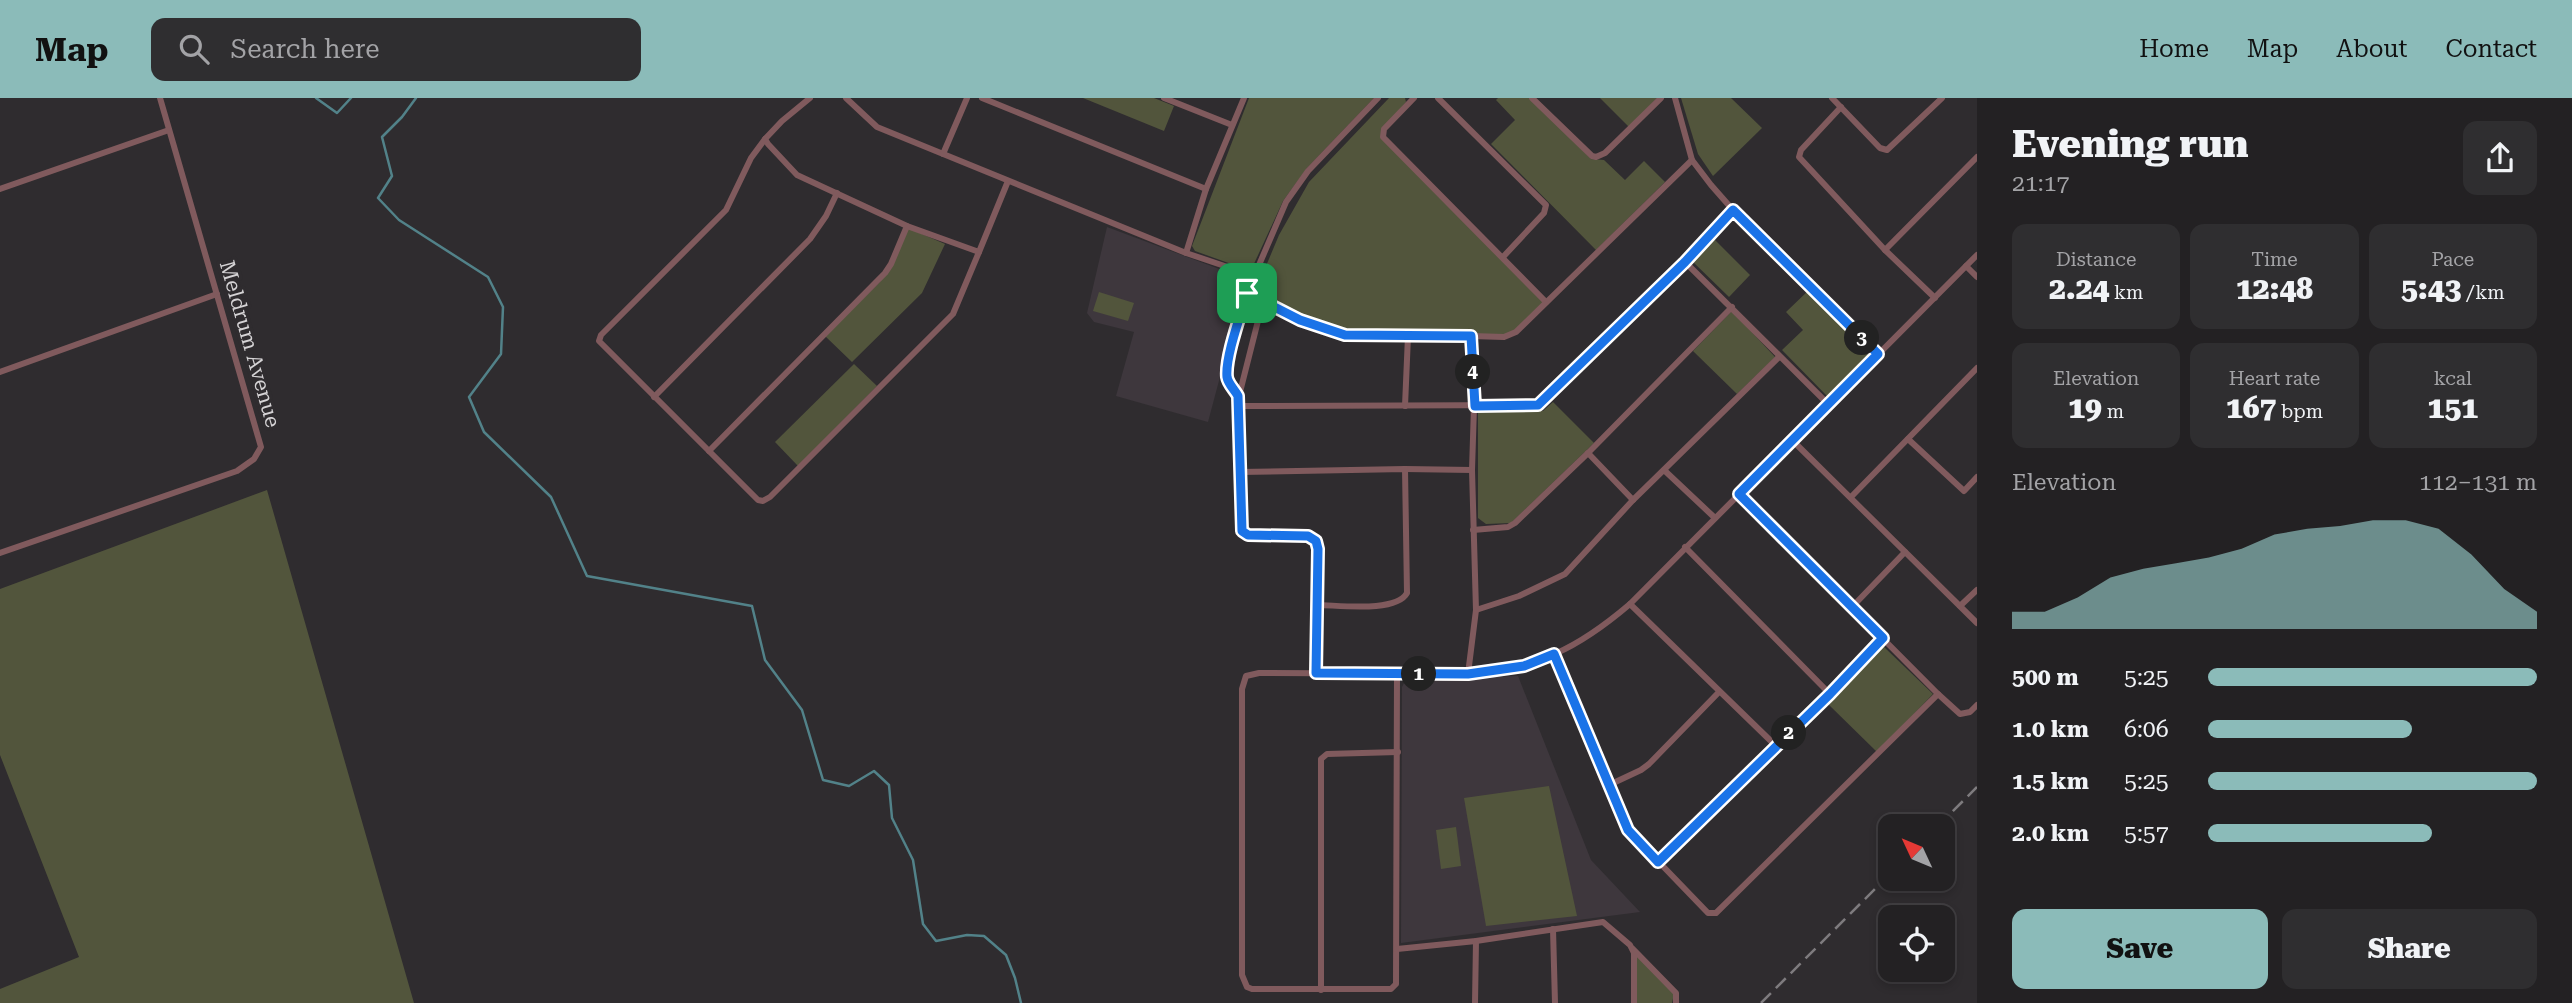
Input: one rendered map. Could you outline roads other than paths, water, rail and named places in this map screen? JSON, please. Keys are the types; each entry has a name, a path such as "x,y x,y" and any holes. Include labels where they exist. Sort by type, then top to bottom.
{"street":[{"name":"Meldrum Avenue","path":"0,553 237,471 254,459 261,447 160,98"},
{"path":"810,98 765,139 751,158 726,210 599,342 755,498 766,500 953,314 1008,181"},
{"path":"846,98 877,127 1186,253 1254,276"},
{"path":"943,154 967,98"},
{"path":"982,98 1206,189"},
{"path":"1164,98 1232,125"},
{"path":"1186,253 1206,189 1244,98"},
{"path":"1238,396 1228,381 1227,373 1233,342 1247,293 1286,202 1340,136 1378,98"},
{"path":"1413,98 1384,129 1383,137 1546,302"},
{"path":"1438,98 1546,205 1544,213 1503,257"},
{"path":"1532,98 1597,158 1661,98"},
{"path":"1675,98 1692,160 1733,210 1878,354"},
{"path":"1832,98 1880,148 1887,150 1942,98"},
{"path":"1841,107 1801,150 1799,157 1885,250 1935,298"},
{"path":"0,189 169,130"},
{"path":"765,139 794,173 907,226 979,252"},
{"path":"1885,250 1977,157"},
{"path":"1247,293 1300,320 1345,335 1504,337 1510,335 1546,302 1692,160"},
{"path":"654,397 810,239 826,216 837,193"},
{"path":"1238,406 1538,405 1685,262 1733,210"},
{"path":"709,451 885,273 907,226"},
{"path":"1397,674 1397,981 1391,989 1252,989 1245,984 1242,975 1242,682 1246,676 1316,673 1468,674 1524,666 1588,638 1630,604 1977,255"},
{"path":"1685,262 1828,404"},
{"path":"1966,266 1977,277"},
{"path":"0,372 217,295"},
{"path":"1263,301 1238,396 1240,525 1245,534 1308,536 1316,541 1316,673"},
{"path":"1473,530 1512,526 1732,307"},
{"path":"1405,406 1408,336"},
{"path":"1468,674 1476,610 1472,470 1475,406 1471,336"},
{"path":"1476,610 1519,596 1565,574 1633,500 1779,356"},
{"path":"1851,497 1977,368"},
{"path":"1908,439 1964,491 1977,477"},
{"path":"1792,440 1977,623"},
{"path":"1588,453 1633,500"},
{"path":"1317,605 1389,606 1404,600 1407,593 1405,469"},
{"path":"1239,472 1472,470"},
{"path":"1664,470 1715,518"},
{"path":"1739,494 1938,694 1960,713 1970,712 1977,705"},
{"path":"1685,547 1830,694"},
{"path":"1853,606 1905,552"},
{"path":"1960,606 1977,590"},
{"path":"1630,604 1776,746"},
{"path":"1658,862 1830,694 1883,638"},
{"path":"1554,654 1633,837 1708,913 1716,913 1938,694"},
{"path":"1609,785 1649,764 1719,692"},
{"path":"1321,989 1321,759 1327,754 1398,752"},
{"path":"1397,949 1476,941 1603,922 1630,945 1676,993 1676,1003"},
{"path":"1553,929 1555,1003"},
{"path":"1475,1003 1476,941"},
{"path":"1630,945 1634,953 1634,1003"}],"waterway":[{"path":"316,98 337,113 351,98"},
{"path":"416,98 382,137 392,176 378,198 399,220 488,277 503,307 501,354 469,397 484,432 551,497 587,576 752,606 765,660 802,710 823,780 849,786 874,771 889,785 892,818 913,860 923,924 936,941 967,935 984,936 1006,955 1021,1003"}],"railway":[{"path":"1950,814 1977,787"},
{"path":"1761,1003 1878,886"}]}
